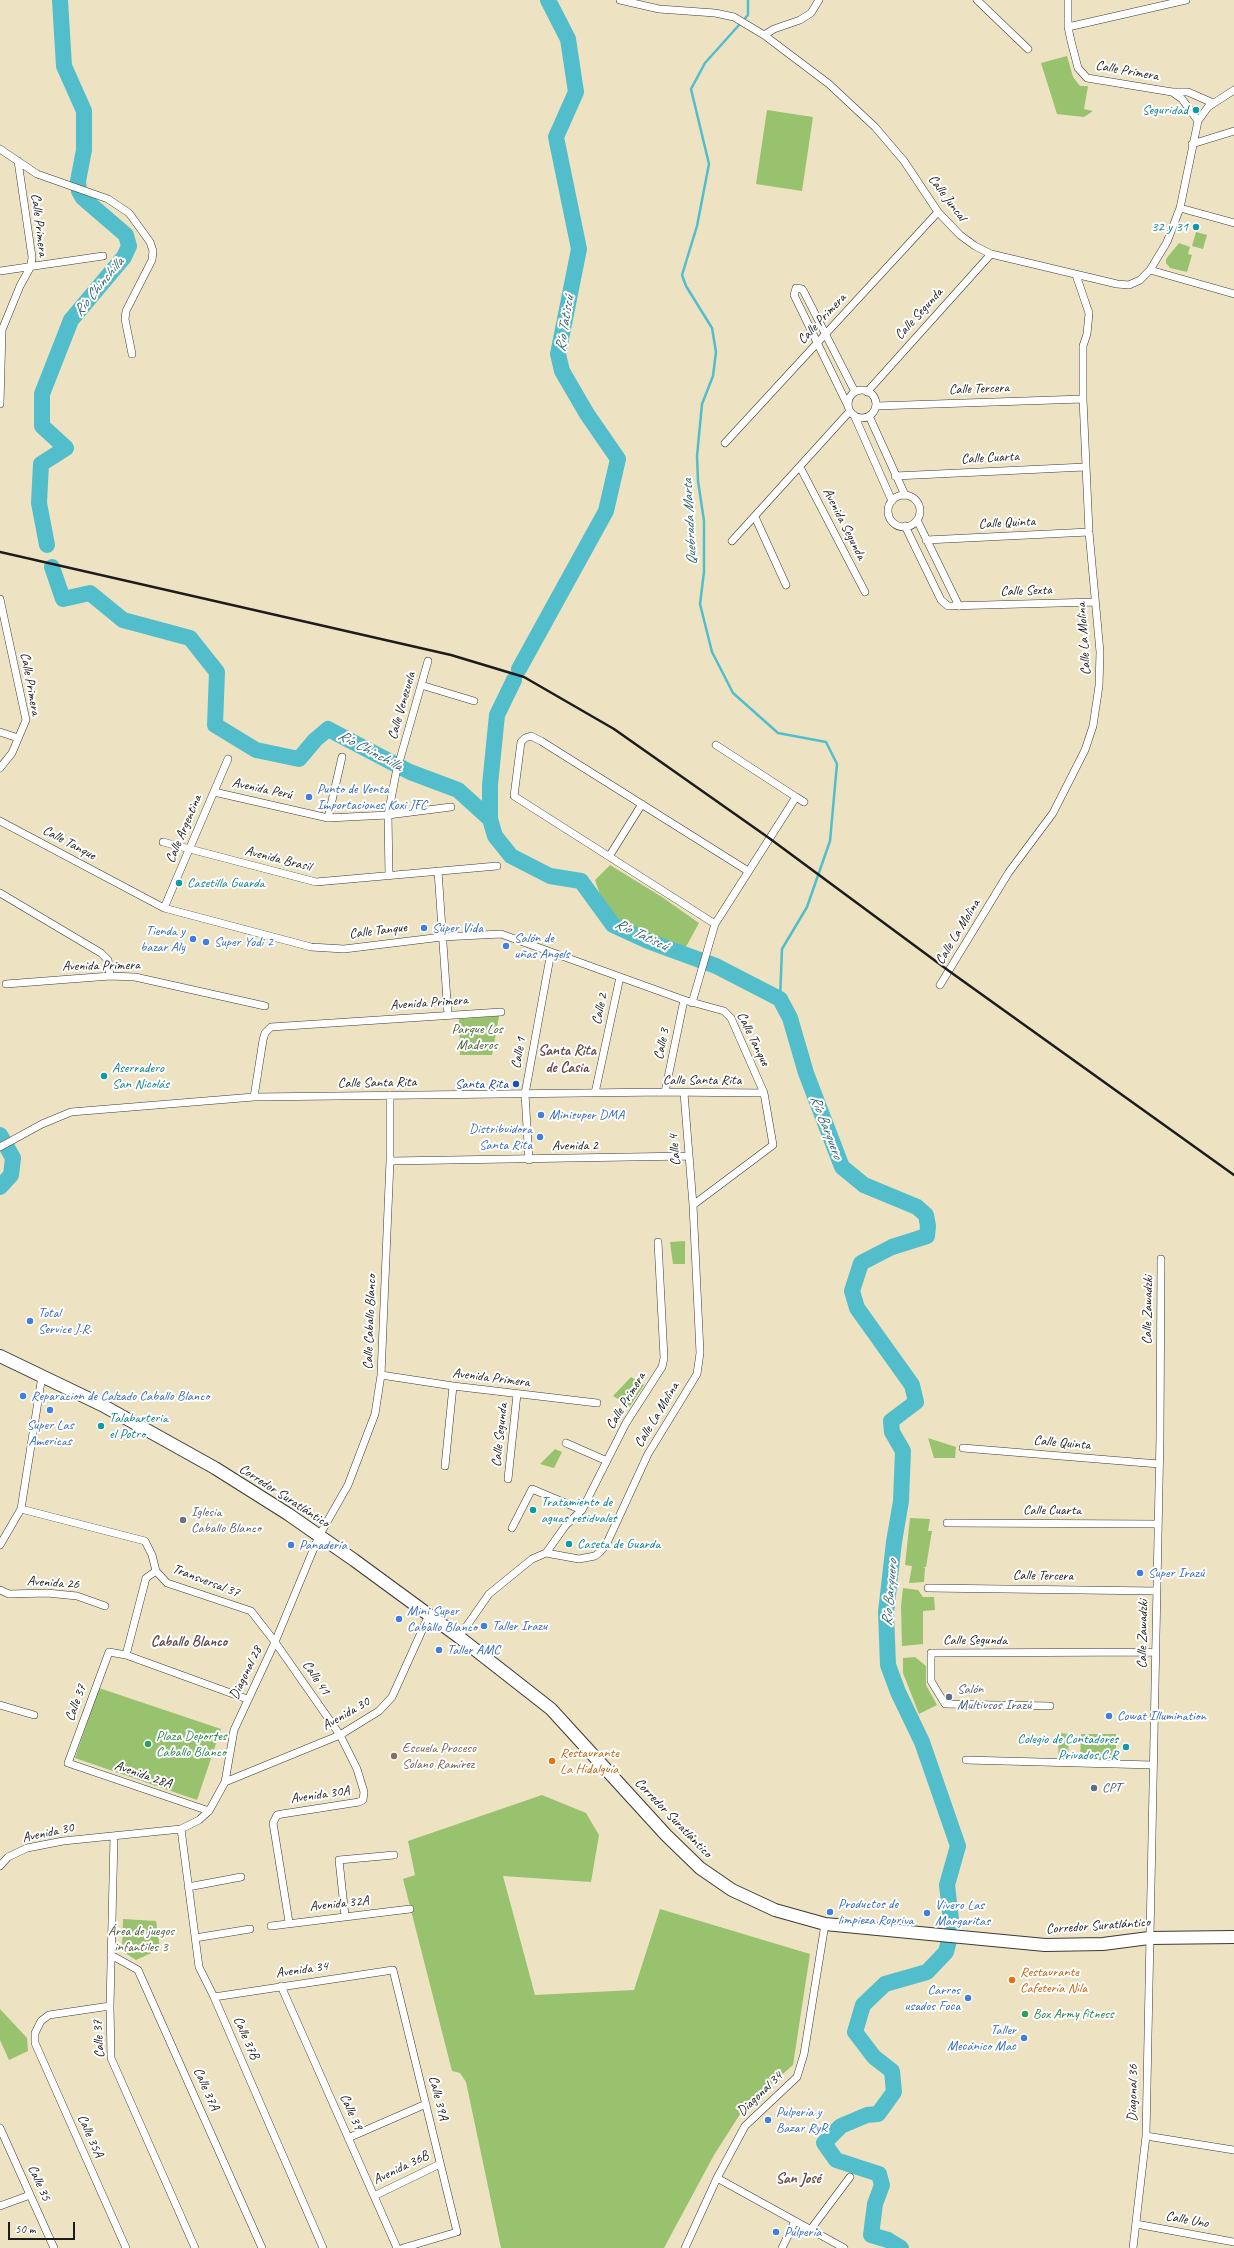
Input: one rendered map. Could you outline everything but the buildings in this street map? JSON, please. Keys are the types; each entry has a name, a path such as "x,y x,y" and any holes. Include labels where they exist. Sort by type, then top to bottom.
{"main road":[{"name":"Corredor Suratlántico","path":"0,1356 120,1415 215,1468 319,1536 429,1615 551,1709 666,1835 700,1868 732,1890 775,1910 825,1924 974,1940 1045,1945 1103,1944 1149,1938 1234,1937"}],"street":[{"name":"Calle Juncal","path":"620,0 659,10 715,13 734,17 764,35 829,84 875,127 904,161 938,212 960,235 991,254 1117,284 1129,285 1140,280 1150,270 1167,242 1180,208 1192,144 1198,121"},
{"path":"764,35 774,28 800,20 811,13 819,0"},
{"path":"977,0 1028,49"},
{"name":"Calle Primera","path":"1068,0 1068,27 1078,68 1087,78 1172,92 1188,92 1213,103"},
{"path":"1068,27 1186,0"},
{"path":"1198,121 1213,103 1234,90"},
{"name":"Calle Primera","path":"1172,92 1182,100 1198,121"},
{"path":"1192,144 1234,131"},
{"path":"0,149 37,174 70,186 91,191 108,199 129,214 150,242 153,251 152,260 126,311 125,319 132,354"},
{"name":"Calle Primera","path":"0,404 2,330 20,286 31,266 31,247 18,161"},
{"path":"1180,208 1234,223"},
{"name":"Calle Primera","path":"725,443 938,212"},
{"name":"Calle Segunda","path":"867,392 991,254"},
{"path":"0,271 104,256"},
{"path":"1150,270 1234,294"},
{"name":"Calle La Molina","path":"940,985 1009,872 1053,813 1085,750 1093,726 1099,686 1100,652 1089,532 1083,399 1083,346 1087,334 1089,313 1076,275"},
{"path":"855,392 804,292 802,289 795,292 817,344 892,502"},
{"path":"850,411 860,418 869,416 876,406 874,398 867,392 855,392"},
{"path":"732,541 850,411 850,398 855,392"},
{"name":"Calle Tercera","path":"876,406 1083,399"},
{"path":"869,416 895,476 905,495"},
{"name":"Calle Cuarta","path":"895,476 1086,466"},
{"name":"Avenida Segunda","path":"800,467 864,592"},
{"path":"905,495 913,498 918,504 920,512 917,520 905,526 895,524 889,516 889,506 897,497 905,495"},
{"path":"755,517 786,586"},
{"path":"917,520 959,606"},
{"name":"Calle Sexta","path":"905,526 941,600 948,606 1095,602"},
{"name":"Calle Quinta","path":"926,540 1089,532"},
{"name":"Calle Primera","path":"0,600 26,720 12,753 0,768"},
{"name":"Calle Venezuela","path":"389,876 388,815 396,773 428,661"},
{"path":"421,685 474,701"},
{"path":"0,732 18,738"},
{"path":"715,924 610,855 514,796 522,742 525,738 535,737 748,871"},
{"path":"716,744 720,752 804,802"},
{"path":"328,818 342,757"},
{"name":"Calle Argentina","path":"164,908 228,759"},
{"name":"Avenida Perú","path":"214,792 328,818 388,815 451,807"},
{"path":"692,1002 708,943 715,924 796,797"},
{"path":"610,855 642,804"},
{"name":"Calle Tanque","path":"0,821 164,908 311,948 344,949 442,937 500,934 684,1000 724,1011 731,1018 764,1093 774,1146 693,1205"},
{"name":"Avenida Brasil","path":"163,842 316,882 497,866"},
{"path":"438,871 448,1015"},
{"path":"0,893 101,953 108,960 110,976"},
{"name":"Calle 1","path":"529,1160 525,1094 551,952"},
{"name":"Avenida Primera","path":"6,984 110,976 150,979 266,1006"},
{"name":"Calle 2","path":"595,1093 620,977"},
{"name":"Calle 3","path":"665,1092 684,1000"},
{"name":"Avenida Primera","path":"254,1097 265,1033 271,1027 501,1012"},
{"name":"Calle Santa Rita","path":"0,1147 42,1124 71,1112 254,1097 665,1092 764,1093"},
{"name":"Calle 4","path":"684,1093 693,1205"},
{"name":"Calle Caballo Blanco","path":"319,1536 356,1468 375,1414 381,1375 390,1161 390,1095"},
{"name":"Avenida 2","path":"390,1161 529,1160 689,1156"},
{"name":"Calle La Molina","path":"546,1553 579,1559 587,1558 595,1556 606,1545 648,1454 697,1374 700,1353 693,1205"},
{"name":"Calle Primera","path":"546,1553 566,1525 582,1510 626,1423 662,1367 664,1358 658,1242"},
{"name":"Calle Zawadzki","path":"1149,1938 1157,1591 1162,1259"},
{"name":"Avenida Primera","path":"381,1375 453,1386 597,1403"},
{"path":"0,1545 21,1509 42,1376"},
{"path":"445,1466 453,1386"},
{"name":"Calle Segunda","path":"508,1479 517,1394"},
{"path":"566,1443 607,1461"},
{"name":"Calle Quinta","path":"963,1448 1159,1464"},
{"path":"512,1528 532,1490 582,1510"},
{"name":"Transversal 37","path":"21,1509 145,1541 152,1555 156,1571 166,1583 250,1611 275,1642"},
{"name":"Calle Cuarta","path":"947,1523 1158,1524"},
{"name":"Diagonal 28","path":"200,1820 209,1812 225,1782 231,1738 275,1642 319,1536"},
{"path":"459,1637 496,1587 532,1559 546,1553"},
{"path":"156,1571 146,1578 126,1655 248,1699"},
{"name":"Calle Tercera","path":"928,1588 1157,1591"},
{"name":"Avenida 26","path":"0,1590 9,1594 47,1593 78,1596 105,1606"},
{"name":"Avenida 30","path":"225,1782 340,1735 387,1704 429,1615"},
{"name":"Calle 41","path":"275,1642 340,1735 357,1768 364,1796"},
{"name":"Calle 37","path":"68,1763 109,1652 126,1655"},
{"name":"Calle Segunda","path":"1050,1706 945,1704 931,1681 932,1653 1155,1652"},
{"path":"0,1704 34,1715"},
{"path":"966,1760 1153,1765"},
{"name":"Avenida 28A","path":"68,1763 209,1812"},
{"name":"Avenida 30A","path":"289,1922 273,1828 277,1815 359,1802 364,1796"},
{"name":"Avenida 30","path":"0,1866 8,1858 27,1848 63,1841 181,1829 200,1820"},
{"name":"Calle 37B","path":"181,1829 199,1968 214,1997 323,2248"},
{"name":"Calle 37","path":"114,1836 110,2051 113,2064 195,2248"},
{"path":"345,1916 339,1860 394,1855"},
{"path":"188,1887 241,1877"},
{"name":"Avenida 32A","path":"271,1926 289,1922 410,1909"},
{"name":"Diagonal 34","path":"685,2248 717,2178 745,2126 797,2077 804,2054 825,1924"},
{"path":"195,1938 250,1929"},
{"name":"Diagonal 36","path":"1133,2248 1146,2136 1149,1938"},
{"name":"Calle 37A","path":"111,1955 138,1970 262,2248"},
{"name":"Avenida 34","path":"214,1997 393,1970"},
{"name":"Calle 39A","path":"393,1970 457,2232 403,2248"},
{"name":"Calle 39","path":"281,1986 397,2248"},
{"name":"Calle 35A","path":"110,2006 49,2015 41,2021 35,2033 35,2043 126,2248"},
{"path":"348,2138 426,2104"},
{"name":"Calle 35","path":"0,2128 51,2247"},
{"path":"1146,2136 1234,2150"},
{"name":"Avenida 36B","path":"374,2196 440,2164"},
{"path":"811,2228 850,2177"},
{"path":"717,2178 795,2221 811,2228 844,2248"},
{"path":"0,2206 30,2195"},
{"path":"782,2248 795,2221"},
{"name":"Calle Uno","path":"1136,2224 1234,2242"}],"green space":[{"path":"1067,56 1073,77 1080,86 1088,86 1084,109 1093,111 1084,117 1057,114 1041,63"},
{"path":"767,110 813,117 802,191 756,184"},
{"path":"1196,232 1207,235 1203,249 1192,246"},
{"path":"1179,243 1190,247 1188,254 1192,255 1187,272 1170,268 1166,263 1166,259"},
{"path":"610,865 662,897 699,923 681,956 612,930 595,880"},
{"name":"Parque Los Maderos","path":"499,1016 492,1055 460,1055 459,1019"},
{"path":"685,1241 685,1264 673,1264 670,1242"},
{"path":"631,1377 644,1385 630,1406 613,1396"},
{"path":"928,1438 956,1447 955,1458 934,1458"},
{"path":"555,1449 562,1452 554,1468 540,1464"},
{"path":"910,1518 930,1519 928,1531 932,1531 926,1567 923,1567 925,1568 924,1582 909,1583 912,1566 905,1565"},
{"path":"903,1588 918,1590 923,1597 934,1597 935,1610 923,1611 923,1644 902,1646 901,1606"},
{"path":"915,1657 926,1666 926,1685 937,1705 919,1714 903,1673 903,1658"},
{"name":"Plaza Deportes Caballo Blanco","path":"99,1688 221,1729 197,1800 75,1758"},
{"path":"1059,1733 1069,1734 1068,1759 1058,1759"},
{"path":"1081,1734 1116,1734 1116,1759 1080,1760"},
{"path":"542,1795 586,1813 599,1835 591,1882 503,1876 535,1995 634,1990 660,1909 810,1954 793,2065 744,2108 714,2155 664,2248 501,2248 466,2082 460,2073 452,2071 403,1879 415,1875 408,1841"},
{"name":"Área de juegos infantiles 3","path":"123,1919 156,1921 160,1949 136,1960 122,1951"},
{"path":"0,2009 27,2038 28,2051 9,2060 0,2040"}],"waterway":[{"name":"Río Chinchilla","path":"47,545 39,503 41,464 66,448 42,426 42,394 71,320 124,257 129,246 126,235 83,198 79,191 78,181 84,150 84,111 64,66 60,0"},
{"name":"Río Tatiscú","path":"519,669 606,511 618,459 587,414 562,371 558,354 579,249 556,137 576,92 568,39 548,0"},
{"name":"Quebrada Marta","path":"748,0 748,15 705,63 691,89 709,164 697,226 682,275 686,286 712,328 716,352 713,376 702,404 697,456 698,481 704,521 704,572 700,604 712,652 733,693 778,733 826,742 837,764 830,841 807,907 782,949 780,999"},
{"name":"Río Chinchilla","path":"52,567 63,599 90,593 123,620 190,638 217,672 215,725 256,750 299,759 315,740 328,729 410,772 458,790 490,819"},
{"name":"Río Barquero","path":"514,680 497,715 490,785 490,819 495,836 511,856 550,876 581,881 613,925 648,941 716,966 780,999 790,1018 806,1073 842,1167 864,1185 917,1207 926,1215 928,1226 927,1236 892,1247 861,1263 852,1291 857,1308 912,1385 916,1402 891,1421 892,1432 903,1451 901,1501 894,1542 886,1612 888,1665 898,1692 922,1742 958,1846 947,1885 952,1929 946,1952 927,1972 885,1984 863,2005 855,2032 874,2057 892,2071 894,2092 878,2114 867,2115 841,2126 824,2143 836,2160 879,2174 882,2185 875,2204 871,2235 888,2240 901,2248"},
{"path":"0,1135 13,1158 11,1175 0,1187"}],"railway":[{"path":"0,552 451,655 524,677 614,729 769,838 949,971 1234,1175"}],"place":[{"name":"Seguridad","path":"1196,110"},
{"name":"32 y 31","path":"1196,227"},
{"name":"Punto de Venta Importaciones Koxi JFC","path":"309,797"},
{"name":"Casetilla Guarda","path":"179,883"},
{"name":"Súper Vida","path":"424,928"},
{"name":"Tienda y bazar Aly","path":"193,939"},
{"name":"Super Yodi 2","path":"206,942"},
{"name":"Salón de uñas Angels","path":"506,946"},
{"name":"Aserradero San Nicolás","path":"104,1076"},
{"name":"Santa Rita","path":"516,1084"},
{"name":"Minisuper DMA","path":"541,1115"},
{"name":"Distribuidora Santa Rita","path":"540,1137"},
{"name":"Total Service J.R.","path":"30,1321"},
{"name":"Reparacion de Calzado Caballo Blanco","path":"23,1396"},
{"name":"Super Las Americas","path":"50,1410"},
{"name":"Talabarteria el Potro","path":"101,1426"},
{"name":"Tratamiento de aguas residuales","path":"533,1510"},
{"name":"Iglesia Caballo Blanco","path":"183,1520"},
{"name":"Caseta de Guarda","path":"569,1544"},
{"name":"Panadería","path":"291,1545"},
{"name":"Super Irazú","path":"1140,1573"},
{"name":"Mini Super Caballo Blanco","path":"399,1619"},
{"name":"Taller Irazu","path":"484,1626"},
{"name":"Taller AMC","path":"439,1650"},
{"name":"Salón Multiusos Irazú","path":"949,1697"},
{"name":"Cowat Illumination","path":"1109,1716"},
{"name":"Plaza Deportes Caballo Blanco","path":"148,1744"},
{"name":"Colegio de Contadores Privados C.R","path":"1126,1747"},
{"name":"Escuela Proceso Solano Ramírez","path":"394,1756"},
{"name":"Restaurante La Hidalguía","path":"552,1761"},
{"name":"CPT","path":"1094,1788"},
{"name":"Productos de limpieza Ropriva","path":"830,1912"},
{"name":"Vivero Las Margaritas","path":"927,1913"},
{"name":"Restaurante Cafetería Nila","path":"1012,1980"},
{"name":"Carros usados Foca","path":"968,1998"},
{"name":"Box Army fitness","path":"1025,2014"},
{"name":"Taller Mecánico Mac","path":"1024,2038"},
{"name":"Pulpería y Bazar RyR","path":"768,2120"},
{"name":"Pulpería","path":"776,2232"}],"district":[{"name":"Santa Rita de Casia","path":"567,1060"},
{"name":"Caballo Blanco","path":"189,1642"},
{"name":"San José","path":"798,2179"}]}
